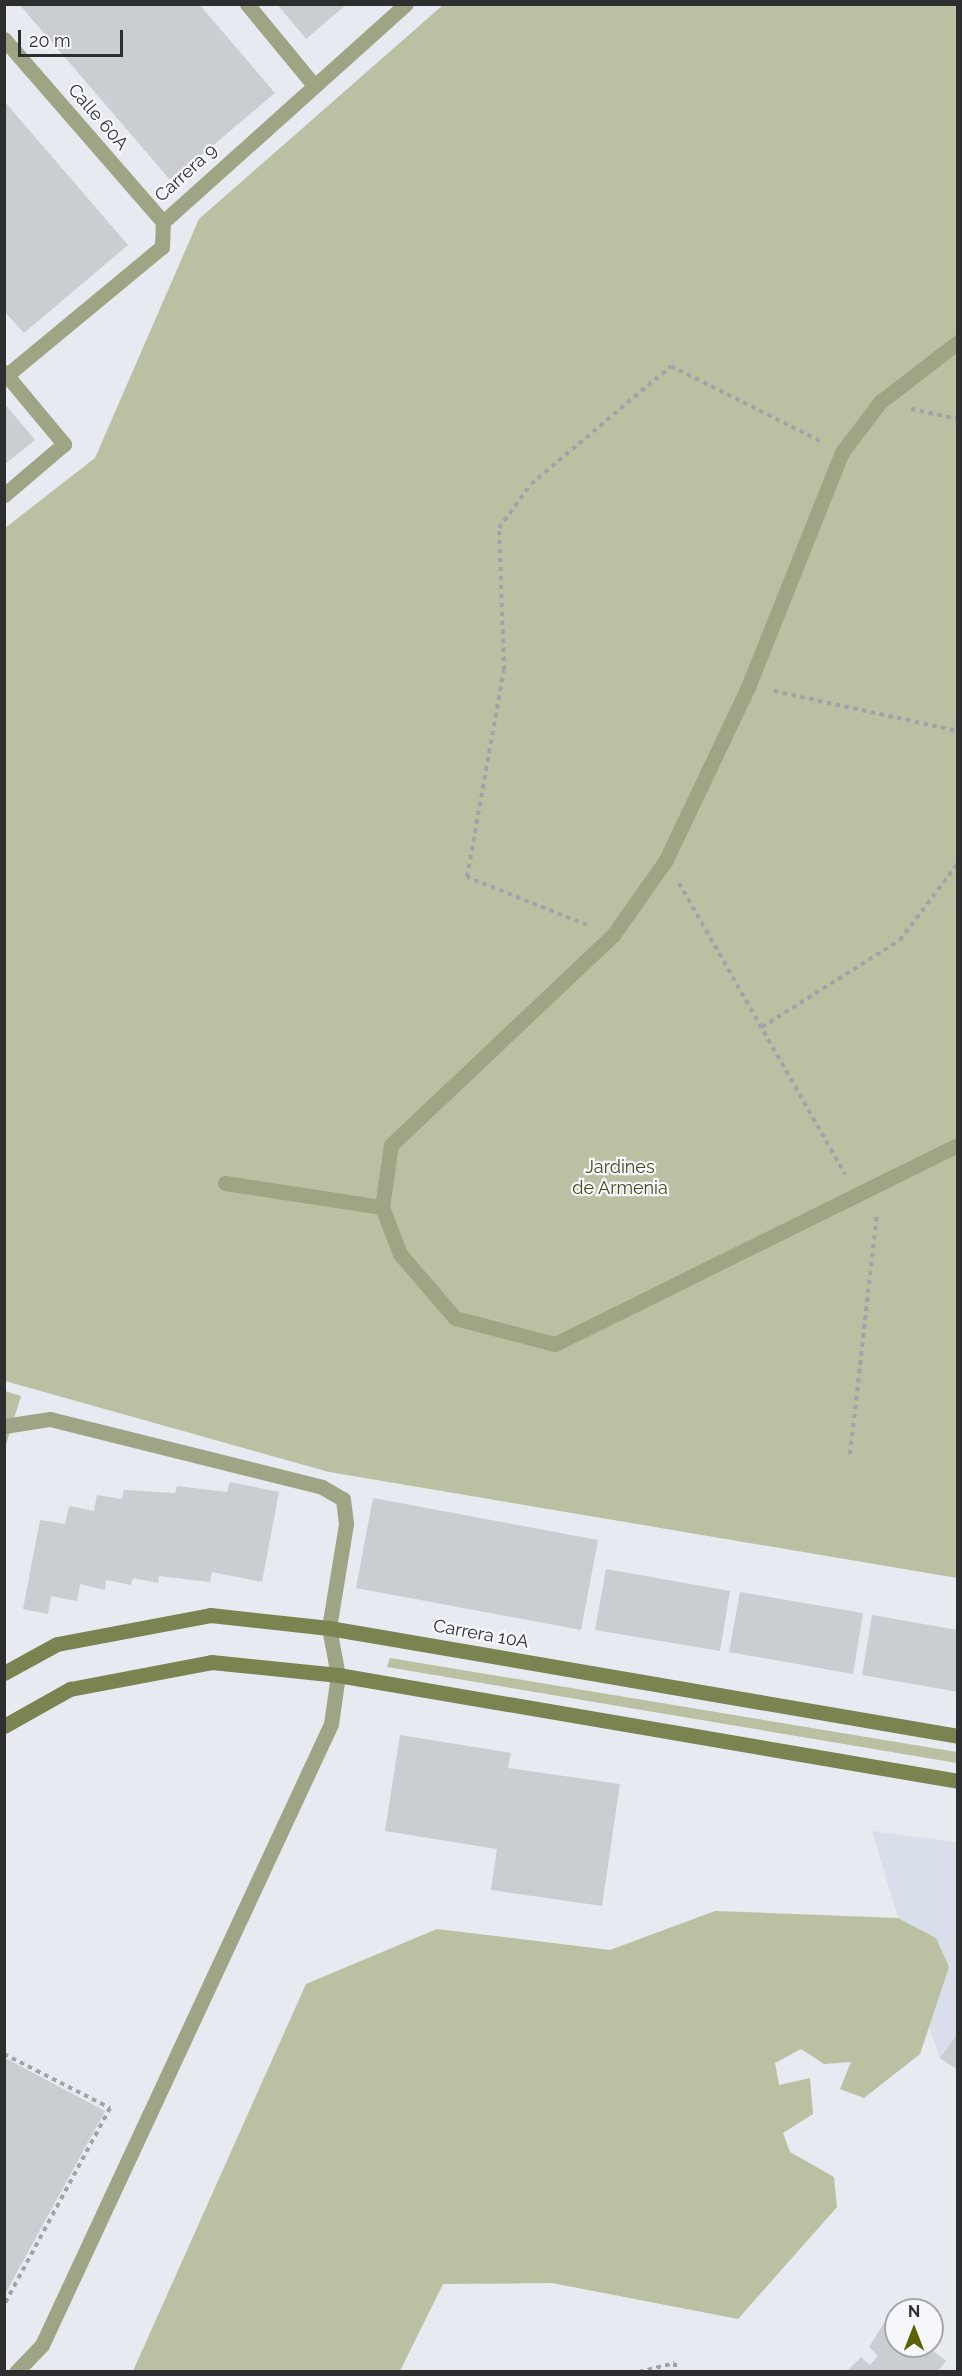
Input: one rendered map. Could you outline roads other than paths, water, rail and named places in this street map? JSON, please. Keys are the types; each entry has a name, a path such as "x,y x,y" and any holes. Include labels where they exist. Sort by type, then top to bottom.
{"street":[{"path":"246,4 313,84"},
{"name":"Carrera 9","path":"6,374 162,247 163,222 313,84 406,4"},
{"name":"Calle 60A","path":"4,39 163,222"},
{"path":"957,342 880,402 842,452 748,686 666,860 613,935 392,1145 382,1207 400,1254 455,1318 555,1344 957,1145"},
{"path":"4,495 64,444 6,374"},
{"path":"225,1183 382,1207"},
{"path":"4,1426 50,1419 322,1487 343,1499 346,1524 329,1628 338,1675 331,1724 42,2345 16,2372"},
{"name":"Carrera 10A","path":"4,1673 57,1644 210,1615 329,1628 957,1736"},
{"path":"4,1726 70,1689 211,1662 338,1675 957,1781"}],"park label":[{"name":"Jardines de Armenia","path":"620,1178"}]}
